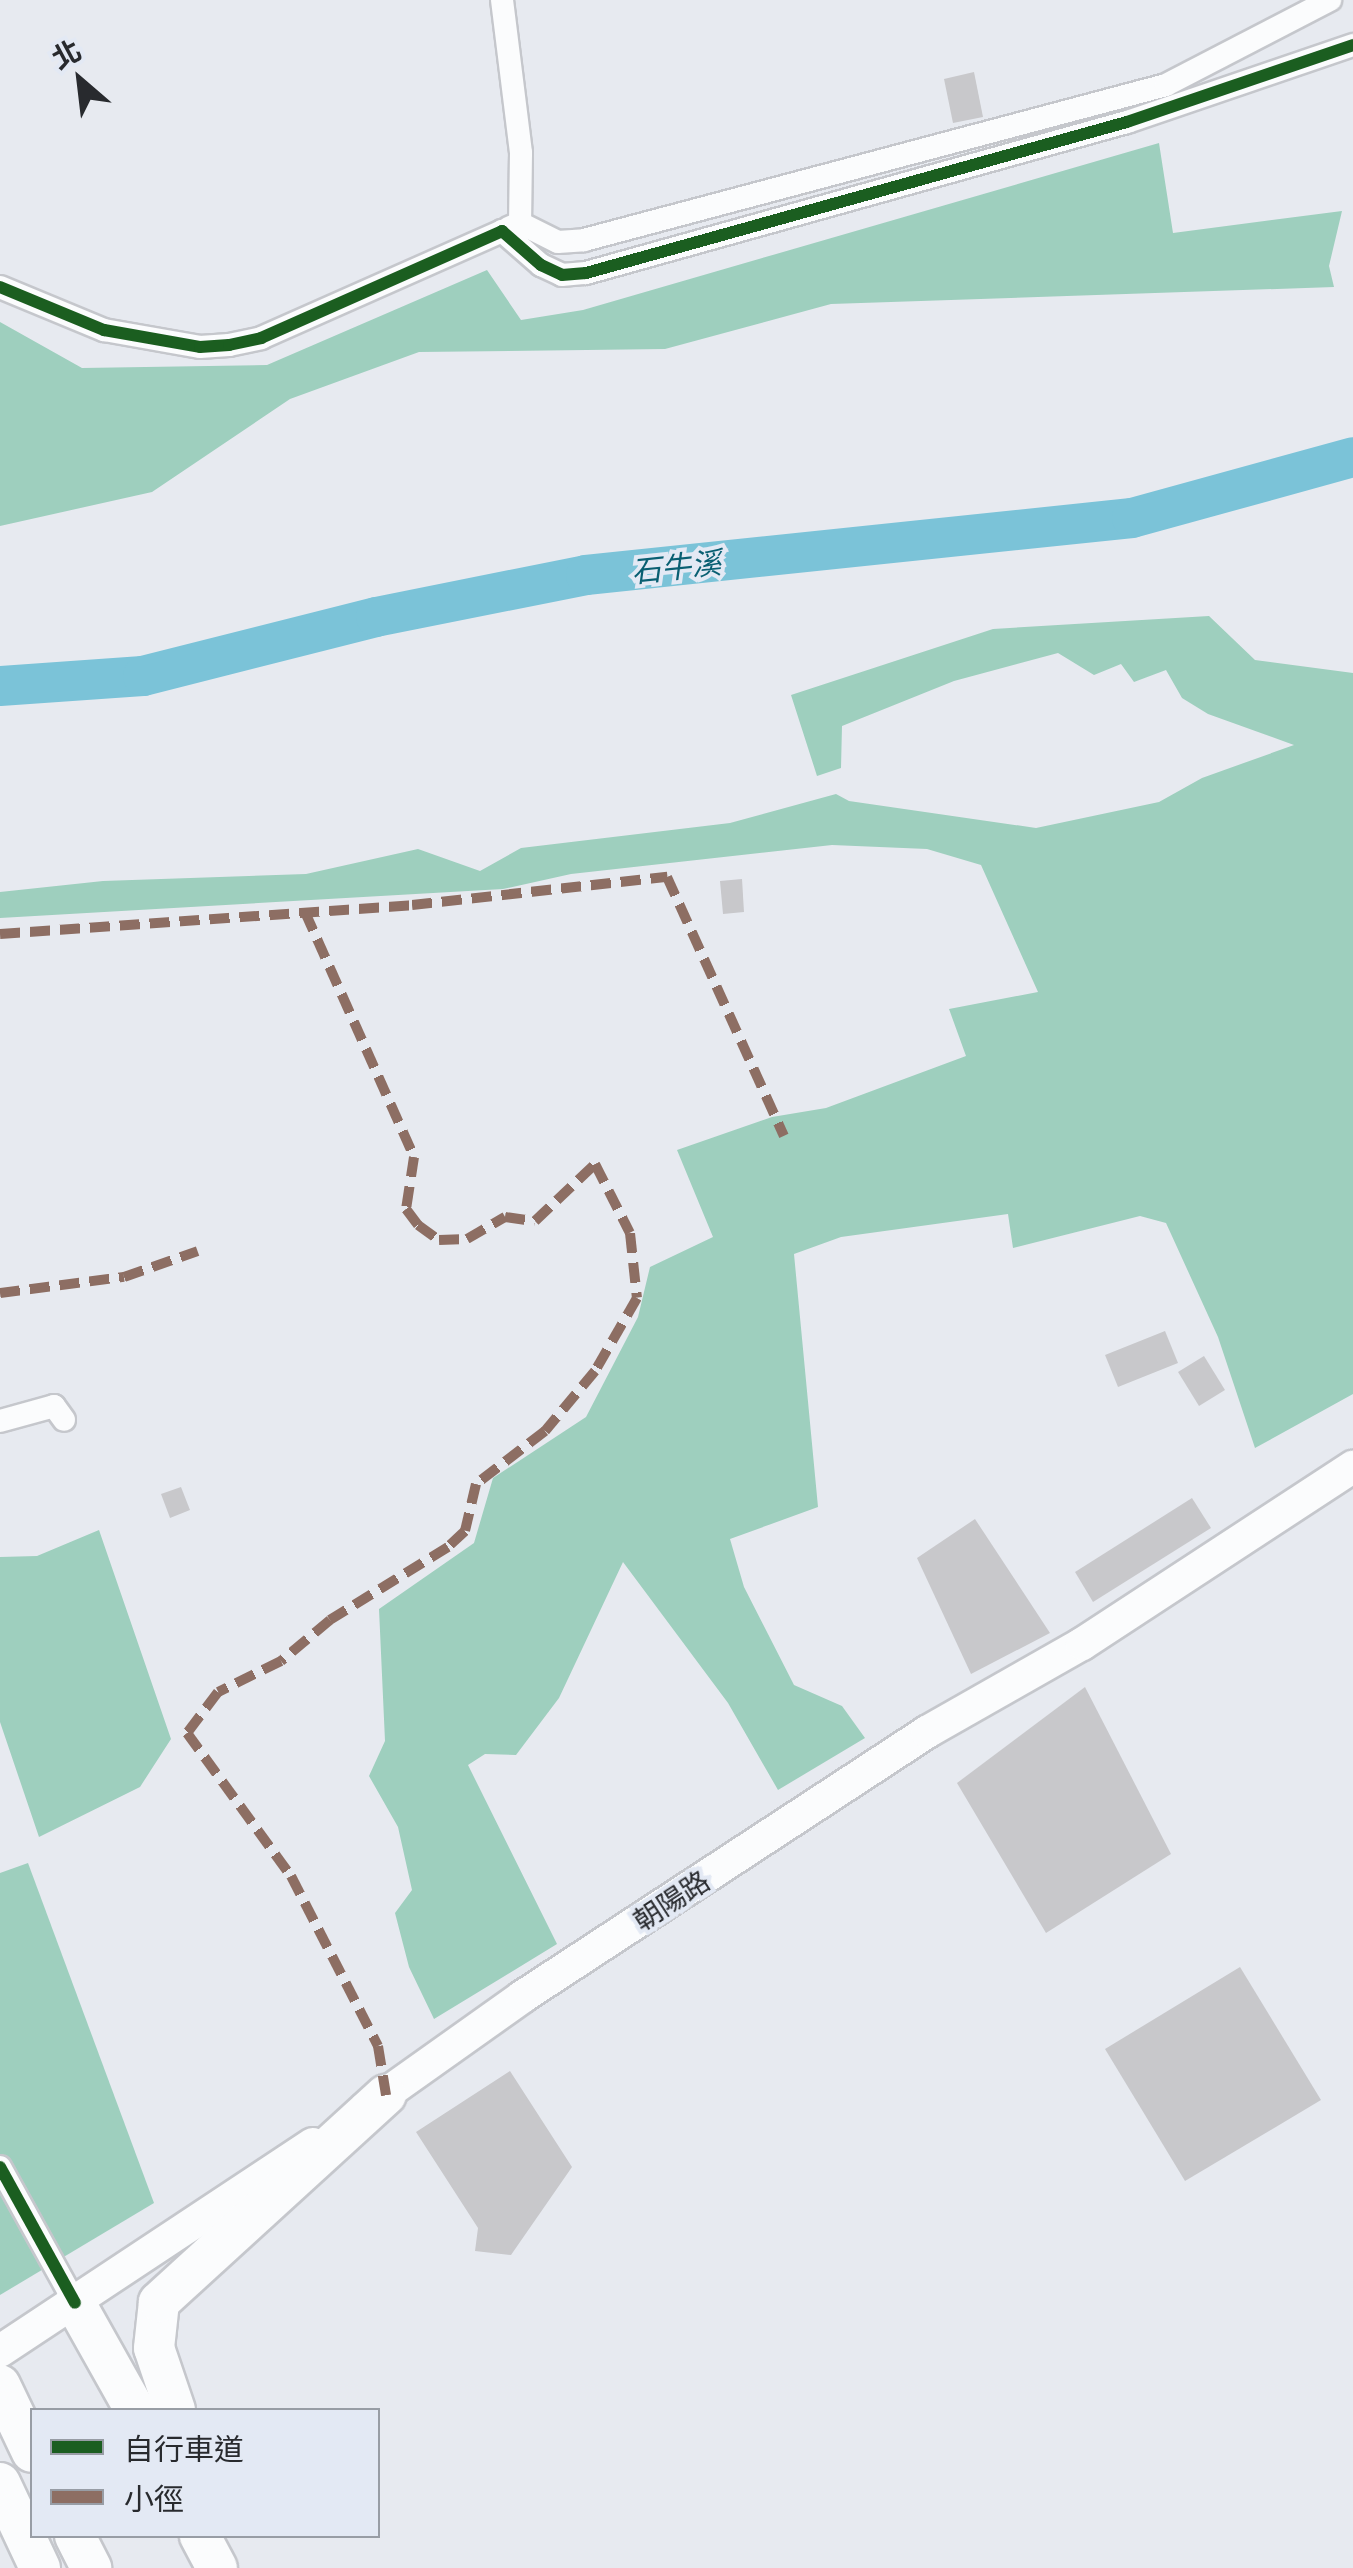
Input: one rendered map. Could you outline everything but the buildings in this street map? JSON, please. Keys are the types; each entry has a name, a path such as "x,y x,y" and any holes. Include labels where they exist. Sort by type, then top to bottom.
{"highway":[{"path":"174,2408 154,2348 159,2302 386,2094"},
{"path":"74,2303 134,2408"},
{"path":"0,2386 29,2445"},
{"path":"0,2482 40,2568"},
{"path":"76,2538 92,2568"},
{"path":"201,2538 217,2568"},
{"path":"219,2538 229,2568"}],"main road":[{"name":"朝陽路","path":"0,2351 386,2094 522,1997 927,1732 1082,1644 1353,1466"}],"street":[{"path":"502,0 521,154 511,226"},
{"path":"0,287 104,330 200,347 229,345 261,338 511,226 558,242 584,240 1166,85 1330,0"},
{"path":"511,226 552,270 586,273 1127,122 1353,45"},
{"path":"0,1421 54,1406 64,1420"},
{"path":"0,2166 74,2303"}],"green space":[{"path":"1159,143 1173,233 1342,211 1329,266 1334,287 831,304 665,349 419,352 290,399 152,492 0,526 0,322 82,368 267,365 487,270 521,320 583,310"},
{"path":"1209,616 1255,660 1353,673 1353,1394 1255,1448 1218,1337 1166,1223 1140,1216 1013,1248 1008,1214 841,1237 794,1254 818,1507 730,1539 744,1587 794,1685 842,1706 865,1738 778,1790 728,1703 623,1562 559,1698 516,1755 485,1754 468,1765 557,1944 434,2019 409,1967 395,1913 412,1890 398,1827 369,1776 385,1741 379,1609 474,1543 493,1478 586,1417 638,1317 650,1267 713,1237 677,1150 772,1117 826,1108 966,1056 949,1009 1038,992 981,865 927,849 832,845 571,874 503,889 0,918 0,892 103,881 306,874 418,849 480,871 521,848 730,823 836,794 849,801 1036,828 1159,802 1202,778 1294,745 1208,714 1182,698 1166,670 1134,682 1121,664 1094,675 1058,653 954,681 842,726 841,768 817,776 791,695 993,629"},
{"path":"99,1530 171,1739 140,1787 39,1837 0,1722 0,1557 37,1556"},
{"path":"28,1863 154,2203 0,2295 0,1873"}],"waterway":[{"name":"石牛溪","path":"0,686 143,676 376,617 586,575 1132,518 1353,457"}],"marked path":[{"path":"0,934 412,905 667,877 784,1136"},
{"path":"305,912 414,1157 406,1209 418,1225 439,1240 467,1239 505,1217 535,1221 595,1164 630,1233 637,1298 595,1371 545,1431 476,1484 465,1531 448,1547 330,1620 281,1661 218,1692 187,1733 291,1876 378,2046 386,2095"},
{"path":"0,1293 124,1277 198,1251"}],"cycle path":[{"path":"0,287 104,330 200,347 229,345 261,338 502,231 541,265 562,275 586,273 1127,122 1353,45"},
{"path":"0,2167 75,2303"}]}
